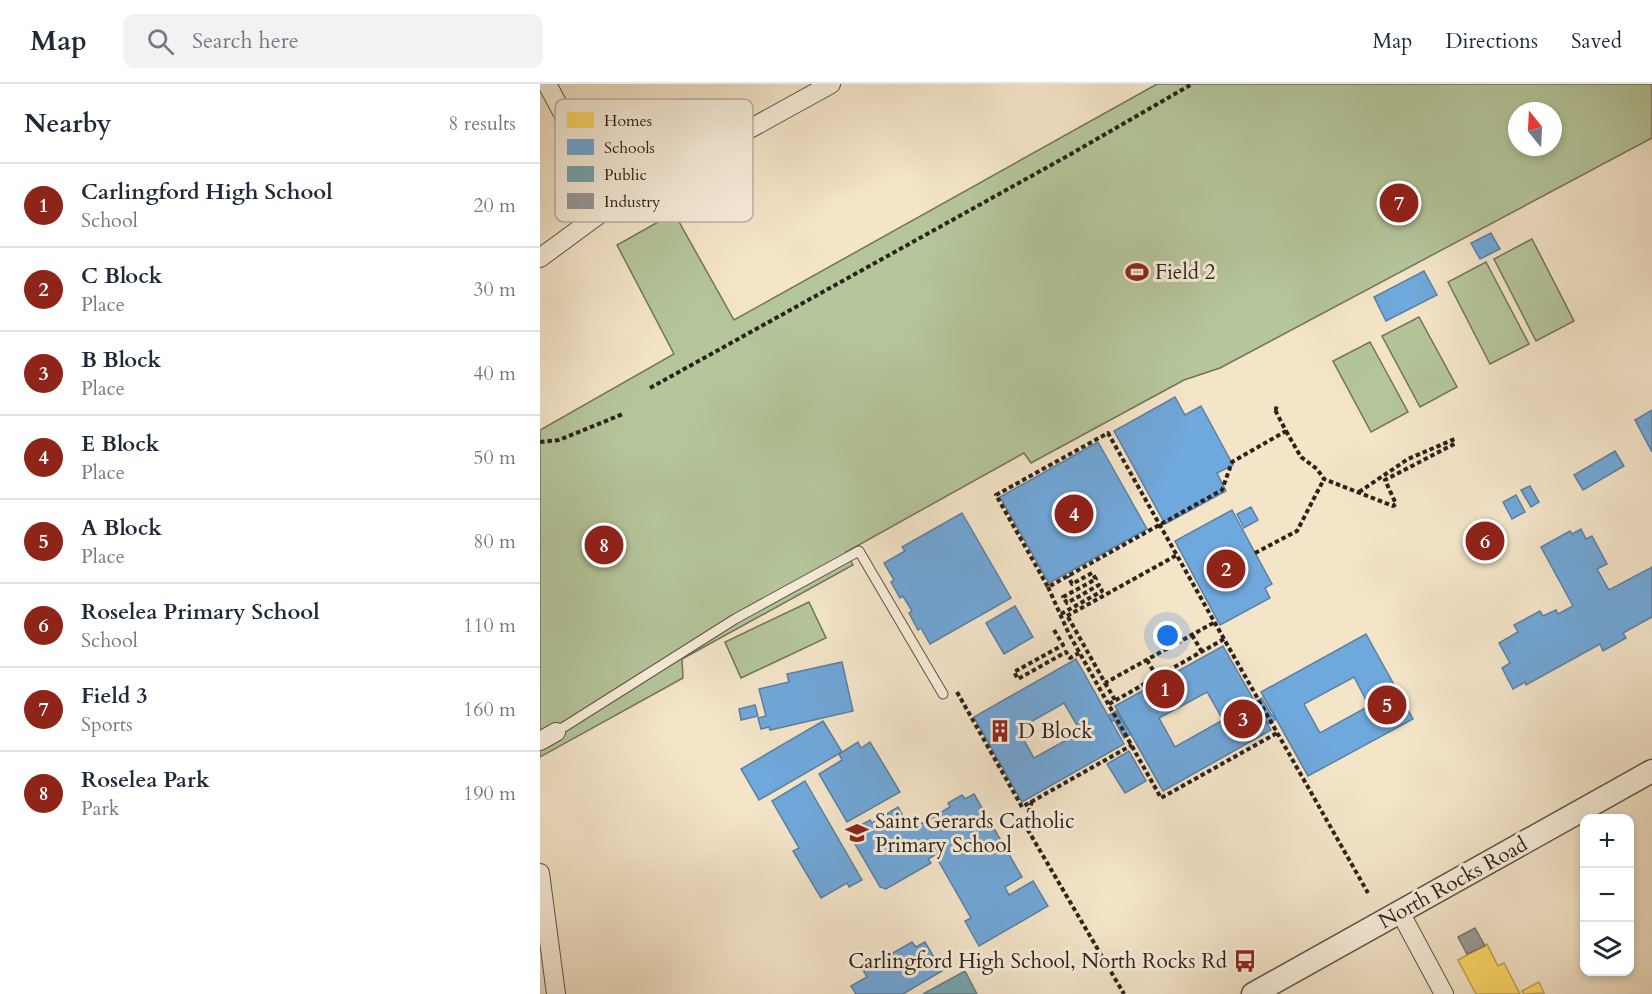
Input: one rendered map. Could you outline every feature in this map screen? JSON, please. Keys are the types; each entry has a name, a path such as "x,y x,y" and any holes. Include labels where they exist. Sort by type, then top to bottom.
{"street":[{"path":"546,84 555,100"},
{"path":"753,127 831,84"},
{"path":"540,258 589,222"},
{"name":"North Rocks Road","path":"1253,994 1652,771"},
{"path":"540,873 556,994"},
{"path":"1400,912 1444,994"}],"lane":[{"path":"548,736 735,619 858,551 943,694"}],"path":[{"path":"650,388 1071,154 1192,84"},
{"path":"1278,409 1274,408 1300,457 1317,469 1324,479 1393,506 1396,504 1385,480 1456,441 1408,459 1358,492"},
{"path":"540,442 559,440 623,414"},
{"path":"1048,587 1222,490 1232,462 1286,431"},
{"path":"1277,733 1161,798 1069,634 1048,587 996,495 1108,433 1368,893"},
{"path":"1255,553 1297,531 1324,479"},
{"path":"1068,616 1177,555"},
{"path":"1061,614 1102,591 1099,585 1067,603 1063,597 1096,579 1092,573 1072,584 1068,576"},
{"path":"1061,614 1068,616 1115,700"},
{"path":"1105,683 1215,622"},
{"path":"1054,630 1063,645 1014,672 1018,679 1066,652 1070,658 1079,652"},
{"path":"1192,635 1202,652"},
{"path":"1108,704 1224,639"},
{"path":"1147,660 1157,677"},
{"path":"943,694 954,687 1022,807 1132,745"},
{"path":"1032,801 1025,825 1124,994"}],"green space":[{"path":"1157,84 1652,84 1652,138 1220,368 1184,380 1031,463 1024,453 846,552 853,565 682,659 683,678 540,757 540,430 674,354 617,245 658,222 679,222 734,320"},
{"path":"1532,239 1574,321 1536,341 1494,259"},
{"path":"1486,262 1529,344 1490,364 1448,282"},
{"path":"1419,317 1457,387 1420,407 1382,336"},
{"path":"1370,342 1408,412 1371,432 1333,361"},
{"path":"809,602 826,638 741,678 725,642"}],"building: Homes":[{"path":"1487,944 1498,966 1504,963 1520,994 1476,994 1458,960"},
{"path":"1539,982 1544,993 1524,994 1522,991"}],"building: Schools":[{"path":"1491,233 1500,249 1480,259 1471,243"},
{"path":"1424,271 1437,295 1386,321 1374,297"},
{"path":"1175,397 1185,415 1201,406 1233,465 1217,473 1226,491 1165,524 1114,431"},
{"path":"1652,410 1652,452 1635,420"},
{"path":"1098,442 1147,529 1049,583 1000,497"},
{"path":"1615,451 1624,466 1583,490 1574,475"},
{"path":"1530,486 1539,502 1531,507 1521,490"},
{"path":"1516,495 1525,512 1512,519 1503,502"},
{"path":"1251,507 1258,520 1244,528 1237,514"},
{"path":"1232,510 1272,584 1265,588 1270,598 1220,625 1175,541"},
{"path":"962,513 1011,598 930,644 921,628 918,630 909,613 912,611 903,596 900,598 891,582 894,580 884,563 905,551 902,547"},
{"path":"1581,529 1586,539 1592,536 1607,564 1597,569 1609,590 1652,567 1652,617 1623,633 1626,638 1603,651 1600,644 1526,685 1525,682 1513,689 1502,668 1510,663 1499,643 1518,632 1514,625 1540,611 1543,616 1556,610 1558,614 1573,606 1541,547 1570,531 1572,534"},
{"path":"1015,606 1033,637 1004,654 986,623"},
{"path":"1366,634 1413,719 1308,776 1261,692","holes":["1354,677 1369,706 1320,733 1304,704"]},
{"path":"1223,646 1271,730 1163,791 1115,706","holes":["1207,692 1223,720 1175,747 1159,718"]},
{"name":"D Block","path":"1076,659 1124,744 1022,802 974,717","holes":["1064,703 1081,732 1034,758 1018,729"]},
{"path":"842,662 853,711 770,730 769,727 761,729 758,718 766,716 759,689 789,682 787,674"},
{"path":"1262,698 1276,719 1268,724 1255,702"},
{"path":"755,705 758,716 741,720 739,709"},
{"path":"1116,711 1131,734 1124,738 1114,720 1112,721 1108,716"},
{"path":"823,721 842,752 759,800 741,769"},
{"path":"858,742 861,748 870,742 900,792 847,822 819,774 842,760 839,754"},
{"path":"1129,751 1146,781 1125,793 1107,764"},
{"path":"805,781 862,880 849,887 847,883 821,898 793,851 799,848 772,801"},
{"path":"974,794 1022,877 1005,887 1009,895 1033,881 1048,906 979,946 965,921 971,918 935,855 928,859 931,863 886,889 880,887 848,832 870,820 872,823 898,807 911,830 950,807 948,803 962,795 965,799"},
{"path":"912,942 916,947 925,942 942,971 903,994 856,994 851,986 867,977 863,970"}],"building: Public":[{"path":"965,971 977,994 923,994"}],"building: Industry":[{"path":"1475,928 1485,946 1467,954 1458,937"}],"place":[{"name":"Field 3","path":"1399,203"},
{"name":"Field 2","path":"1137,272"},
{"name":"E Block","path":"1074,514"},
{"name":"Roselea Primary School","path":"1485,541"},
{"name":"Roselea Park","path":"604,545"},
{"name":"C Block","path":"1226,569"},
{"name":"Carlingford High School","path":"1165,689"},
{"name":"A Block","path":"1387,705"},
{"name":"B Block","path":"1243,719"},
{"name":"D Block","path":"1000,731"},
{"name":"Saint Gerards Catholic Primary School","path":"857,833"},
{"name":"Carlingford High School, North Rocks Rd","path":"1245,961"}]}
